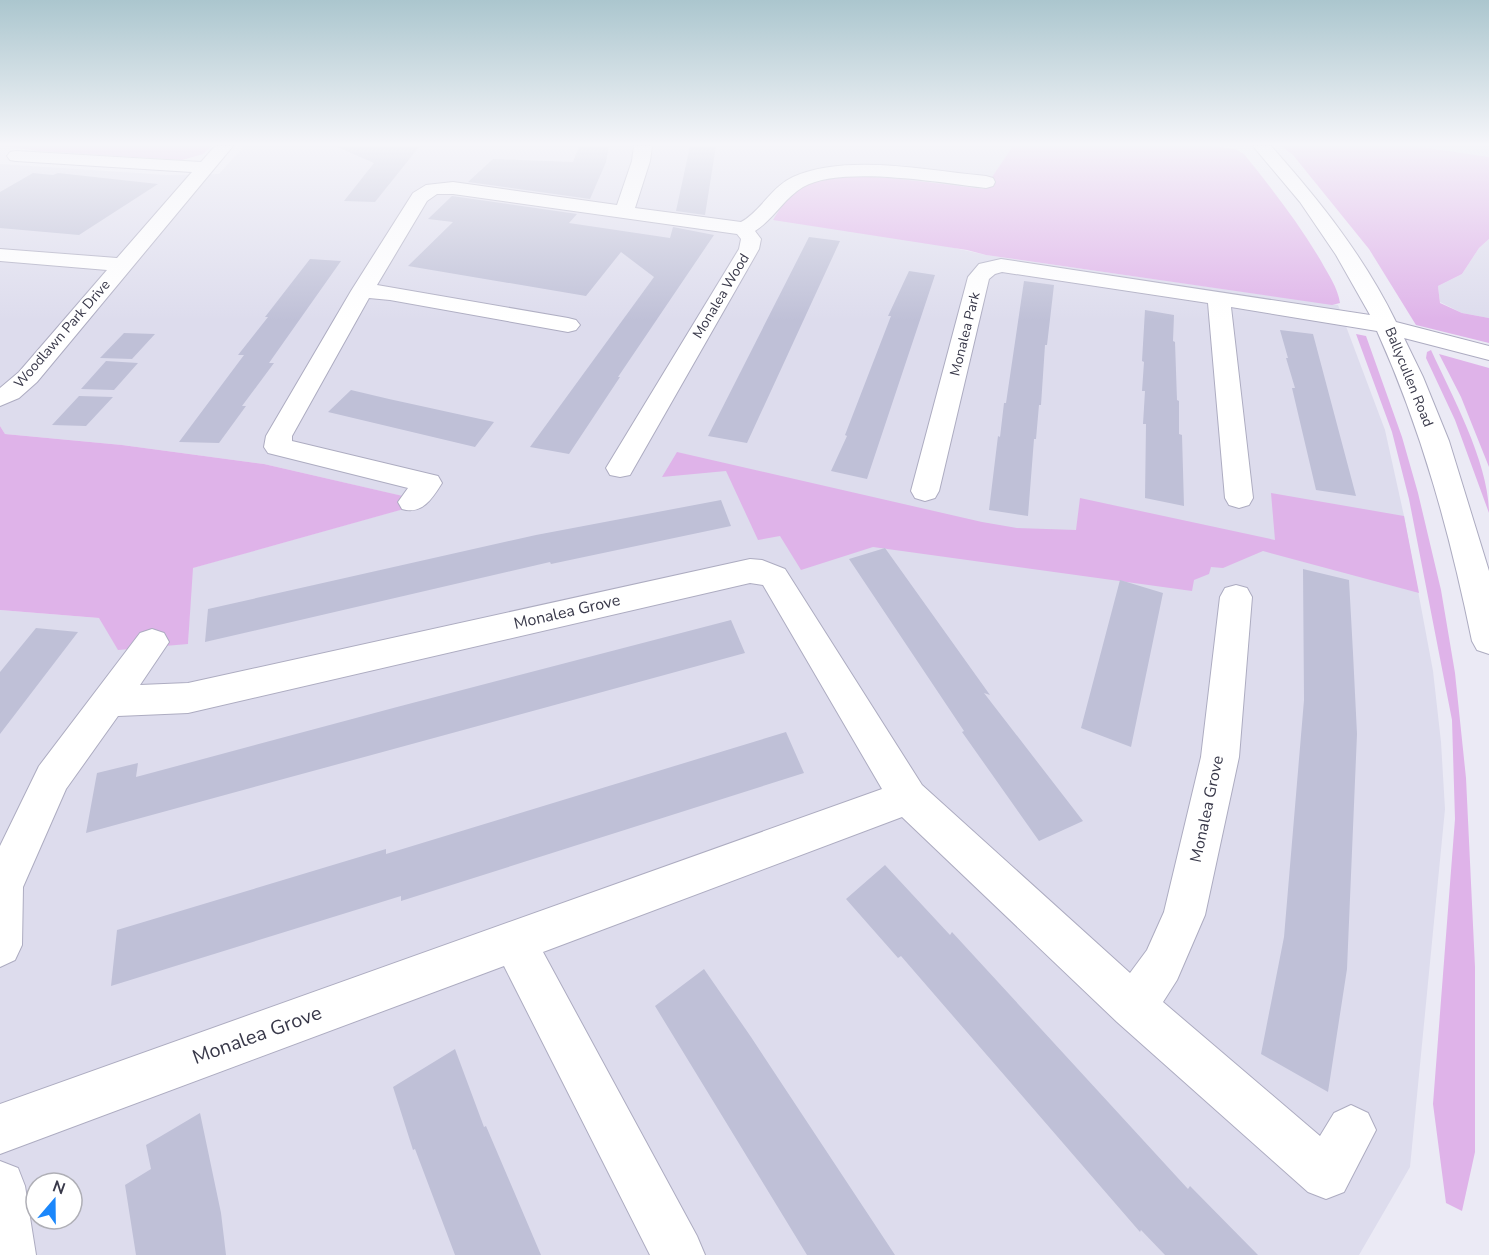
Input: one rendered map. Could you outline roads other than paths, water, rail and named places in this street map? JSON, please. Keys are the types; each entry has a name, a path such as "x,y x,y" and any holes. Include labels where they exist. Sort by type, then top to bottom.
{"street":[{"name":"Woodlawn Park Drive","path":"0,398 10,393 28,377 171,205"},
{"name":"Monalea Wood","path":"412,502 428,483 278,447 279,436 362,291 415,205"},
{"name":"Monalea Wood","path":"566,205 744,229 751,239 749,249 620,468"},
{"path":"624,213 627,205"},
{"path":"744,229 758,222 772,205"},
{"name":"Ballycullen Road","path":"1313,205 1338,238 1365,281 1410,376 1446,472 1469,555 1489,641"},
{"name":"Woodlawn Park Drive","path":"0,255 120,265"},
{"name":"Monalea Park","path":"925,491 979,277 987,269 1001,265 1363,320 1389,329 1489,353"},
{"path":"362,291 390,293 568,325"},
{"path":"1219,297 1239,498"},
{"name":"Monalea Grove","path":"107,702 188,698 750,571 762,572 774,577 908,797 1133,1006 1326,1174 1351,1130"},
{"name":"Monalea Grove","path":"1133,1006 1162,965 1184,915 1220,757 1236,597"},
{"path":"0,945 2,886 52,778 152,642"},
{"name":"Monalea Grove","path":"0,1129 908,797"},
{"path":"514,941 678,1255"},
{"path":"0,1186 9,1255"}]}
